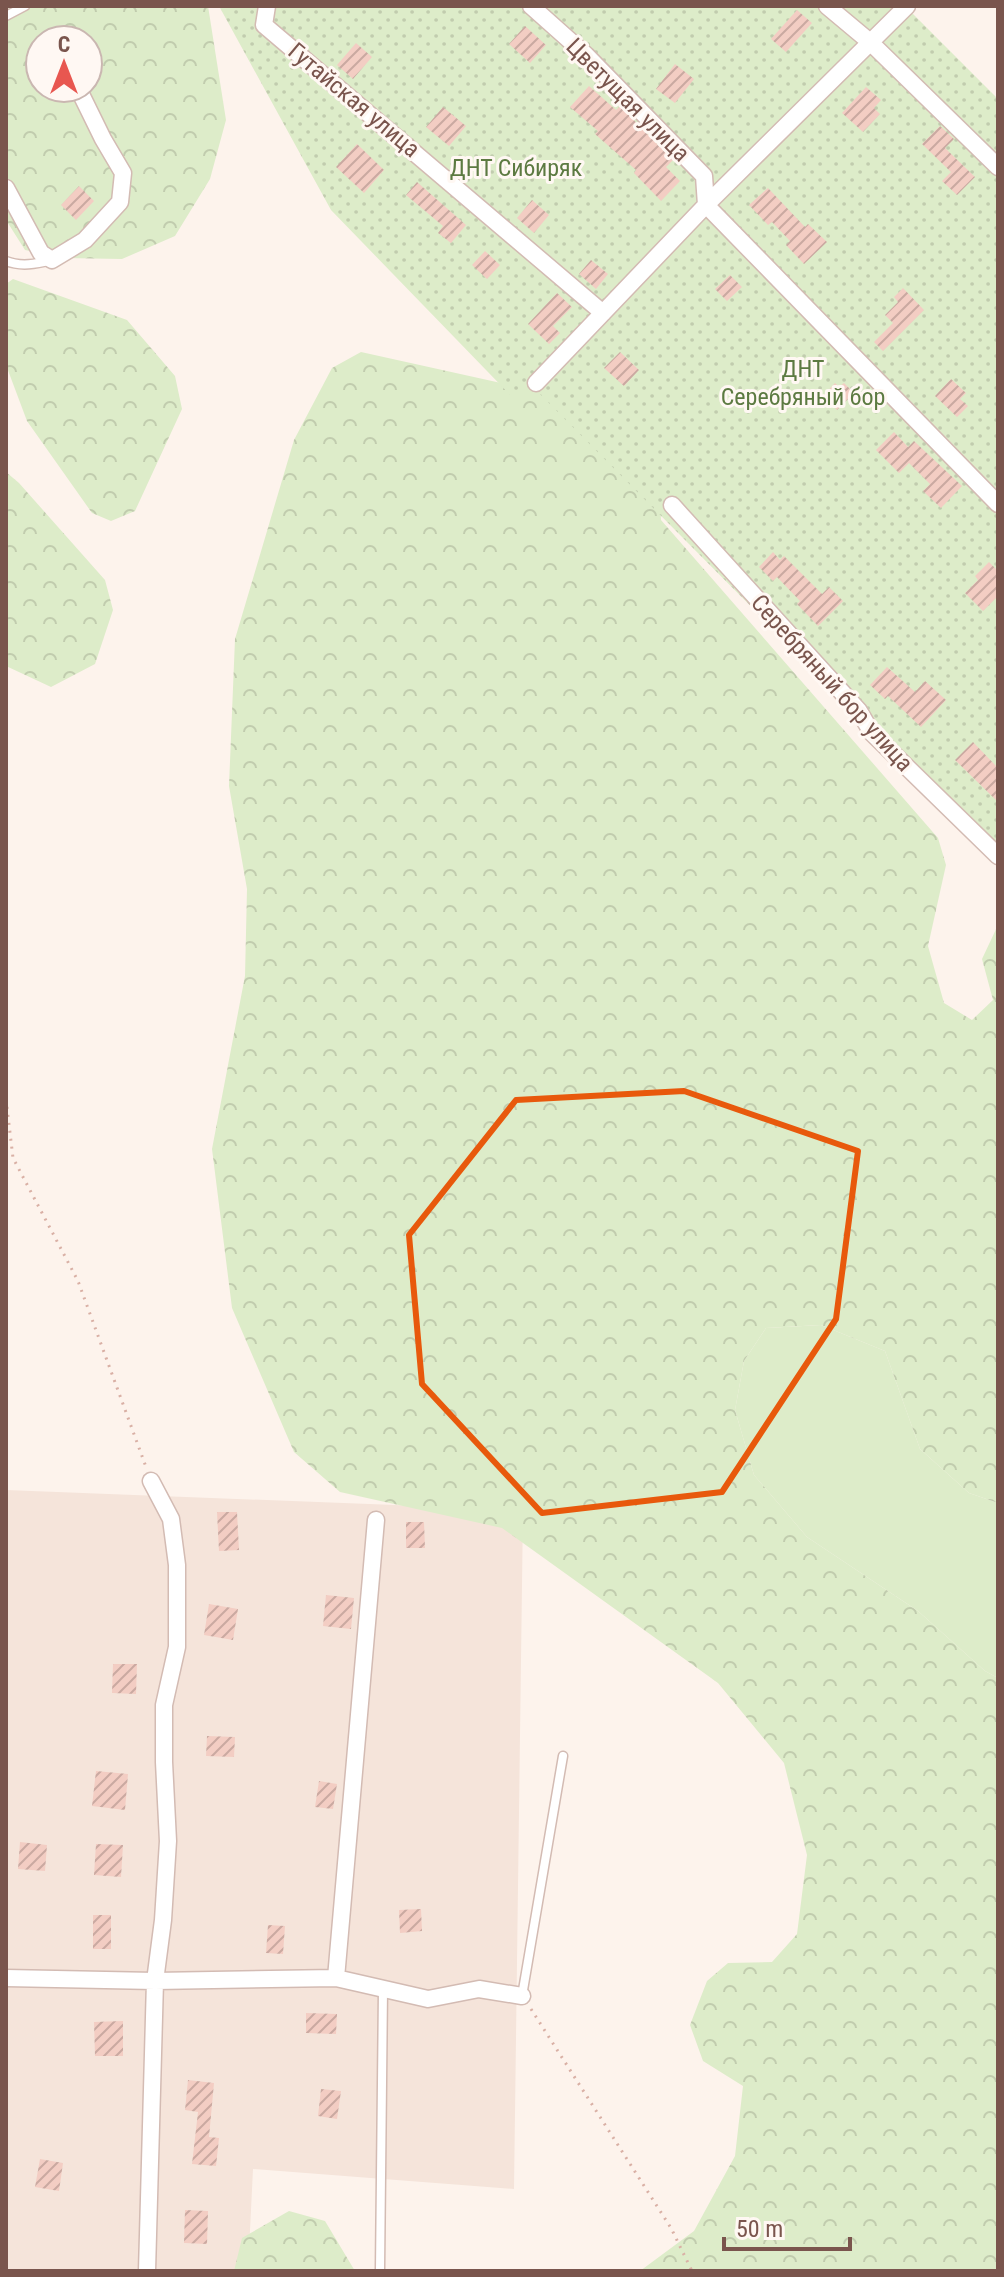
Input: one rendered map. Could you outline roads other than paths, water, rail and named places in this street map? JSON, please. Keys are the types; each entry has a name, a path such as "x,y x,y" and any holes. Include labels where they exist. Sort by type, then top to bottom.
{"street":[{"name":"Гутайская улица","path":"267,6 264,25 603,313"},
{"name":"Цветущая улица","path":"531,6 586,55 704,176 706,205"},
{"path":"827,6 870,42 998,167"},
{"path":"536,383 706,205 907,6"},
{"path":"6,188 41,253 52,260 85,240 120,202 123,173 86,104"},
{"path":"706,205 998,504"},
{"name":"Серебряный бор улица","path":"672,505 859,711 872,733 998,856"},
{"path":"147,2271 155,1981 168,1841 164,1705 177,1647 177,1565 171,1519 151,1481"},
{"path":"336,1978 376,1520"},
{"path":"6,1978 155,1981 336,1978 428,1999 479,1989 522,1996"}],"lane":[{"path":"6,16 25,6"},
{"path":"6,261 15,265 35,265 52,260"},
{"path":"522,1996 563,1756"},
{"path":"380,2269 383,1988"}],"park label":[{"name":"ДНТ Сибиряк","path":"516,168"},
{"name":"ДНТ Серебряный бор","path":"803,383"}]}
